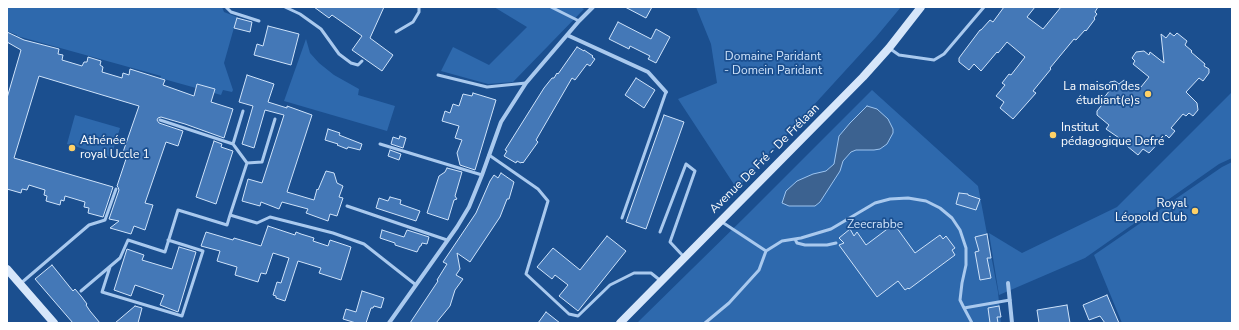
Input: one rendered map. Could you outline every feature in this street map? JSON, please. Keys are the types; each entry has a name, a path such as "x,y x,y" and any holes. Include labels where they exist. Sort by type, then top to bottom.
{"main road":[{"name":"Avenue De Fré - De Frélaan","path":"624,322 661,281 686,258 720,221 808,134 889,48 921,7"},
{"path":"7,269 54,323"}],"street":[{"path":"389,323 469,207 501,122 526,83 594,7"},
{"path":"567,36 648,72 666,92"},
{"path":"1008,283 1012,323"}],"lane":[{"path":"226,7 231,12 259,21"},
{"path":"285,7 300,14 321,29 339,54 351,64 358,65 362,61"},
{"path":"396,32 413,22 419,12 419,7"},
{"path":"551,7 580,21"},
{"path":"889,48 899,56 934,60 944,54 984,7"},
{"path":"438,75 487,87 526,83"},
{"path":"622,218 666,92"},
{"path":"233,144 243,111"},
{"path":"247,163 262,162 275,119"},
{"path":"160,120 233,144 247,163"},
{"path":"380,144 482,175"},
{"path":"489,155 538,189 548,201 526,274 569,314 578,316 610,285 634,273 652,273 661,281"},
{"path":"81,291 120,258 128,240 165,252 178,210 227,225 247,163"},
{"path":"660,232 686,164 695,171 670,242 686,258"},
{"path":"20,284 89,225 105,220 116,189"},
{"path":"705,323 728,304 759,270 766,251 782,242 831,229 875,203 890,199 908,198 926,202 940,208 952,218 960,230 966,248 966,265 960,300 972,323"},
{"path":"347,206 447,240"},
{"path":"230,215 257,223 270,217 333,233 364,244 416,285"},
{"path":"720,221 766,251"},
{"path":"795,239 797,242 806,245 827,245 836,243"},
{"path":"110,267 102,292 182,316 202,251 168,240"},
{"path":"964,308 1010,300"}],"green space":[{"path":"7,7 222,7 224,12 237,17 224,63 233,90 232,92 223,90 221,95 214,93 215,89 197,84 196,88 160,78 161,76 17,36 7,31"},
{"path":"494,7 580,7 584,9 513,82 488,84 441,71 453,47 489,65 527,27"},
{"name":"Domaine Paridant - Domein Paridant","path":"696,7 901,7 876,37 737,189 678,99 717,83 711,44"},
{"path":"306,39 310,53 319,63 334,75 359,89 358,95 395,106 387,131 284,101"},
{"name":"Zeecrabbe","path":"872,90 978,186 998,292 1001,323 638,322 747,215"},
{"path":"1232,92 1232,158 1219,164 1085,258 999,295 989,233 1022,253 1117,207"},
{"path":"75,115 120,128 111,157 67,144"},
{"name":"Royal Léopold Club","path":"1232,162 1232,323 1122,323 1094,255 1222,167"}],"shaded area":[{"path":"867,106 877,109 888,119 893,129 893,133 887,144 880,149 856,150 851,152 843,161 840,171 820,202 815,206 789,206 782,203 786,191 797,181 813,174 826,171 834,164 839,136"}],"building":[{"path":"314,7 384,7 370,38 393,55 382,71 352,50 362,36 332,15 329,18"},
{"path":"625,7 652,7 646,18"},
{"path":"1004,7 1035,7 1027,17 1043,29 1061,7 1098,7 1095,12 1097,14 1094,18 1095,19 1086,31 1085,30 1076,40 1074,39 1033,91 1036,93 1013,119 1000,108 1004,102 996,96 1005,85 1002,83 1009,74 1011,75 1025,57 1007,42 981,71 974,64 969,70 959,62 959,58 980,30 990,20 993,22"},
{"path":"237,18 252,22 250,32 234,28"},
{"path":"618,22 651,39 656,29 670,37 656,63 648,59 650,56 630,46 629,49 609,39"},
{"path":"268,26 299,34 291,65 254,55 257,44 263,46"},
{"path":"7,32 24,40 59,49 58,54 63,55 62,60 82,66 84,62 87,62 88,57 101,61 100,65 103,67 102,72 122,78 123,73 129,75 130,69 165,80 163,85 194,96 197,84 215,89 211,102 233,109 224,138 185,124 161,117 158,118 157,120 159,123 183,131 178,146 166,142 145,203 153,205 145,230 134,226 131,234 110,228 119,221 109,219 119,190 117,186 127,156 122,155 139,106 39,76 14,158 113,187 103,217 88,213 89,208 84,207 85,202 65,196 64,201 61,200 60,205 46,201 47,196 44,195 45,190 29,185 27,190 22,189 21,193 7,189 7,98 21,50 7,42"},
{"name":"La maison des étudiant(e)s","path":"1170,33 1174,36 1177,33 1187,41 1185,45 1205,64 1204,66 1209,69 1209,73 1203,81 1199,78 1186,92 1197,103 1198,110 1193,116 1189,113 1186,116 1183,114 1171,128 1175,131 1169,138 1166,135 1149,153 1143,149 1138,155 1127,146 1128,144 1106,129 1109,125 1097,115 1097,111 1105,101 1103,99 1110,90 1106,87 1110,82 1115,81 1119,84 1124,80 1135,88 1141,87 1149,77 1133,64 1135,61 1132,58 1136,52 1144,51 1149,55 1150,52 1164,63 1161,34 1166,38"},
{"path":"577,47 593,56 592,57 595,59 590,66 587,64 575,80 572,78 536,140 538,142 523,163 517,161 516,163 504,156 507,151 505,150 544,88 557,73 558,74"},
{"path":"247,75 274,84 268,102 287,108 287,106 312,115 287,192 314,200 317,189 318,190 326,171 334,173 337,183 343,186 339,197 343,198 337,216 330,214 328,221 306,213 308,209 282,202 279,209 261,202 260,206 242,201 248,179 262,183 284,115 265,110 254,148 242,144 253,106 239,102"},
{"path":"636,78 655,90 644,108 625,95"},
{"path":"473,93 496,100 475,170 460,165 457,153 462,140 455,138 459,126 442,121 445,111 450,113 453,104 459,106 463,94 472,96"},
{"path":"664,115 684,122 646,229 626,222"},
{"path":"328,129 362,144 360,150 348,147 347,149 337,145 338,144 325,140"},
{"path":"400,136 406,138 403,148 391,144 393,137 399,139"},
{"path":"214,141 222,144 221,147 233,151 216,204 196,197"},
{"path":"390,150 401,154 399,160 388,156"},
{"path":"447,168 462,172 455,196 457,199 454,200 448,220 427,213 439,176 445,172"},
{"path":"501,173 514,182 509,199 507,199 500,217 470,262 457,253 460,269 456,275 463,279 455,290 450,306 436,323 410,323 438,281 437,280 447,264 443,262 476,213 490,181 494,175 498,178"},
{"path":"959,193 968,194 980,199 976,210 956,204"},
{"path":"390,197 401,200 400,204 420,211 416,221 376,208 379,198 388,201"},
{"path":"894,224 915,253 940,235 943,239 946,236 955,248 952,250 955,255 909,289 908,288 905,290 898,281 877,297 839,245 844,243 839,238 850,229 854,236 857,232 866,245"},
{"path":"268,226 295,235 296,232 314,238 313,241 328,246 330,240 351,247 341,280 319,273 321,268 298,261 285,301 276,298 276,296 273,295 277,282 281,283 289,258 273,253 266,274 261,273 258,282 235,275 237,267 217,261 220,251 201,246 206,232 261,246"},
{"path":"382,230 404,237 407,230 429,237 427,244 422,243 417,252 395,245 395,243 380,238"},
{"path":"987,234 991,258 987,258 991,278 980,280 975,252 979,251 975,237"},
{"path":"607,236 626,251 578,311 559,296 568,285 555,275 552,279 537,267 553,248 580,270"},
{"path":"179,247 196,252 178,312 160,305 164,295 135,285 131,296 114,290 127,249 144,255 142,260 172,269"},
{"path":"52,265 73,291 75,289 81,296 90,311 100,323 73,323 35,279"},
{"path":"362,291 384,298 381,308 374,306 371,308 366,323 356,323 343,319 346,309 356,312"},
{"path":"1107,295 1119,323 1105,323 1100,316 1089,320 1083,305"},
{"path":"1067,305 1070,323 1039,323 1037,310"},
{"path":"135,306 142,308 138,323 115,323"},
{"path":"999,306 1001,317 997,317 998,323 990,323 988,308"},
{"path":"546,312 560,323 538,323"}],"place":[{"name":"La maison des étudiant(e)s","path":"1148,94"},
{"name":"Institut pédagogique Defré","path":"1053,135"},
{"name":"Athénée royal Uccle 1","path":"72,148"},
{"name":"Royal Léopold Club","path":"1195,211"}]}
